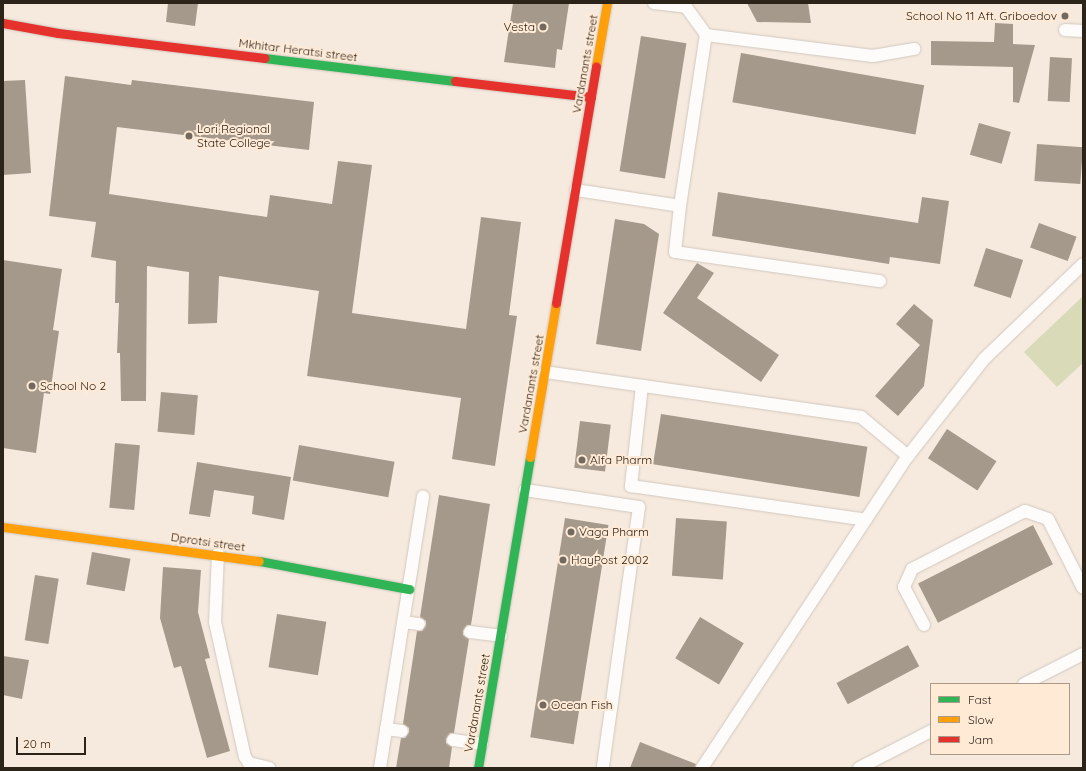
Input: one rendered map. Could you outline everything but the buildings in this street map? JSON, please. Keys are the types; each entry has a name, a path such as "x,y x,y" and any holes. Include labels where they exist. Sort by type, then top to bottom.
{"street":[{"name":"Vardanants street","path":"478,768 607,3"},
{"name":"Mkhitar Heratsi street","path":"3,23 58,33 591,97"},
{"name":"Dprotsi street","path":"3,527 218,554 409,590"}],"lane":[{"path":"654,3 691,5 706,35 680,206 675,252 880,281"},
{"path":"1065,30 1083,31"},
{"path":"706,35 873,56 914,49"},
{"path":"576,190 680,206"},
{"path":"702,768 908,456 984,359 1083,264"},
{"path":"545,372 861,417 908,456"},
{"path":"642,386 631,486 866,520"},
{"path":"525,490 639,507 603,768"},
{"path":"380,768 423,496"},
{"path":"924,624 904,587 912,570 1025,511 1048,519 1083,588"},
{"path":"218,554 215,622 246,757 249,763 269,768"},
{"path":"404,622 418,624"},
{"path":"470,632 501,636"},
{"path":"1026,683 1083,654"},
{"path":"386,729 402,731"},
{"path":"859,768 930,732"},
{"path":"453,740 482,744"}],"green space":[{"path":"1082,297 1083,363 1057,387 1024,352"}],"traffic: fast":[{"path":"264,58 455,81"},
{"path":"478,768 530,457"},
{"path":"259,561 409,589"}],"traffic: slow":[{"path":"596,66 607,3"},
{"path":"530,457 556,303"},
{"path":"3,527 259,561"}],"traffic: jam":[{"path":"3,23 58,33 264,58"},
{"path":"556,303 596,66"},
{"path":"455,81 591,97"}],"place":[{"name":"School No 11 Aft. Griboedov","path":"1065,16"},
{"name":"Vesta","path":"543,27"},
{"name":"Lori Regional State College","path":"189,136"},
{"name":"School No 2","path":"32,386"},
{"name":"Alfa Pharm","path":"582,460"},
{"name":"Vaga Pharm","path":"571,532"},
{"name":"HayPost 2002","path":"563,560"},
{"name":"Ocean Fish","path":"543,705"}]}
